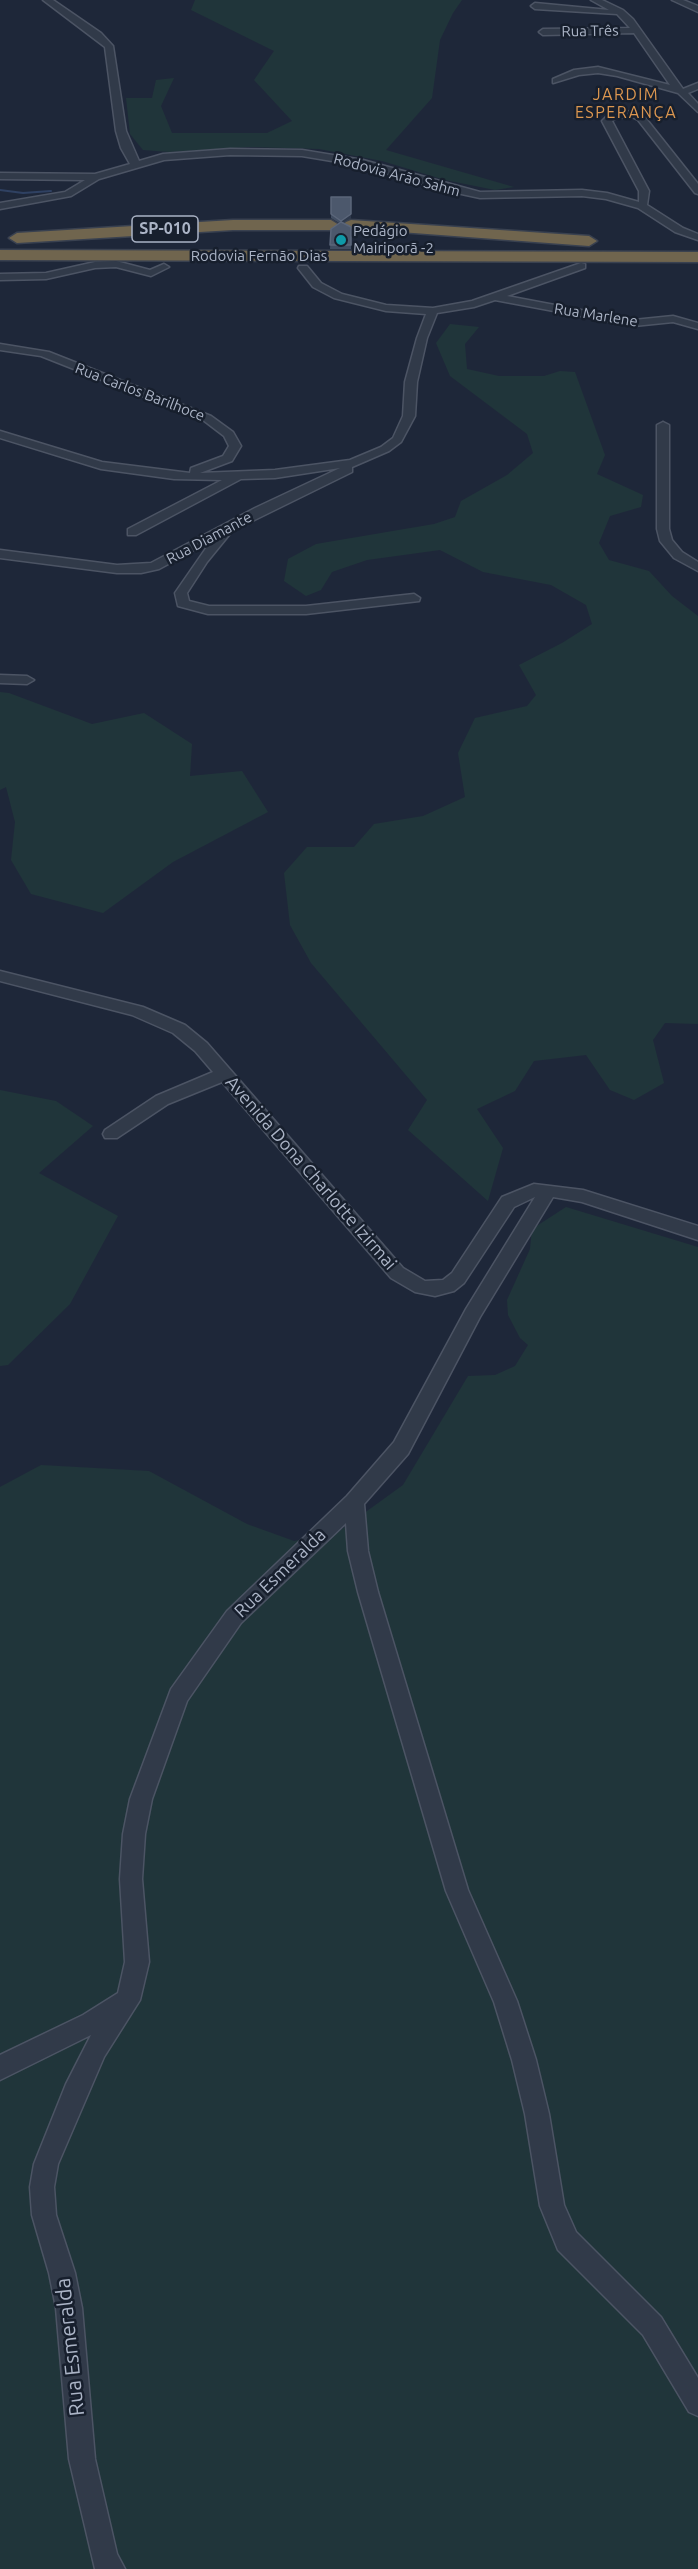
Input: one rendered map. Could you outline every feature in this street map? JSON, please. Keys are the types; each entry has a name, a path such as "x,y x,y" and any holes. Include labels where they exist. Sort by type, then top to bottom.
{"highway":[{"name":"Rodovia Fernão Dias","path":"0,239 232,225 331,225"},
{"path":"351,225 698,248"},
{"name":"Rodovia Fernão Dias","path":"0,255 698,257"},
{"path":"105,256 129,263 164,267 698,264"}],"street":[{"path":"47,0 98,34 109,46 121,131 126,148 136,165"},
{"path":"595,0 620,12 636,30 670,80 698,110"},
{"path":"676,0 698,9"},
{"path":"535,6 620,12"},
{"name":"Rua Três","path":"543,32 636,30"},
{"path":"556,81 577,72 605,70 683,92 698,86"},
{"path":"642,206 645,199 644,191 607,121 613,115 633,114 641,118 698,190"},
{"name":"Rodovia Arão Sahm","path":"0,176 96,177 177,156 230,152 302,153 363,163 446,188 480,195 582,193 607,196 642,206 679,230 698,237"},
{"path":"0,206 68,194 79,190 96,177"},
{"path":"0,277 46,276 95,265 116,264 151,273 164,267"},
{"path":"303,268 317,285 356,302 386,308 433,311 454,309 581,266"},
{"name":"Rua Marlene","path":"493,297 634,323 673,319 698,326"},
{"path":"0,435 101,465 174,475 237,476 328,467 371,457 396,440 405,428 409,416 411,382 419,349 433,311"},
{"name":"Rua Carlos Barilhoce","path":"0,347 25,349 45,354 105,380 182,406 220,426 233,440 233,453 219,464 174,475"},
{"path":"663,425 663,529 666,541 678,555 698,567"},
{"name":"Rua Diamante","path":"0,554 117,569 141,569 165,562 371,457"},
{"path":"132,532 237,476"},
{"path":"230,527 191,575 181,593 183,603 208,610 306,610 414,598"},
{"path":"0,679 27,680"},
{"name":"Avenida Dona Charlotte Izirmai","path":"0,976 160,1019 178,1029 201,1047 398,1273 421,1287 435,1289 448,1286 458,1278 508,1202 534,1190 549,1190 583,1196 698,1233"},
{"path":"111,1134 162,1100 224,1074"},
{"name":"Rua Esmeralda","path":"111,2569 105,2560 82,2460 69,2308 62,2273 44,2215 42,2187 46,2164 75,2093 96,2049 128,2000 137,1962 131,1879 134,1834 141,1799 178,1696 209,1648 234,1617 354,1502 401,1448 444,1371 472,1314 549,1190"},
{"path":"354,1502 358,1551 368,1592 457,1891 505,2001 524,2060 537,2114 552,2206 567,2241 652,2326 698,2403"},
{"path":"0,2068 91,2023 128,2000"}],"green space":[{"path":"195,0 462,0 440,40 432,98 386,150 514,187 495,190 445,180 382,161 319,149 250,147 169,152 143,150 130,134 126,98 152,98 156,80 174,78 161,106 172,133 267,133 292,121 254,80 274,51 191,10"},
{"path":"450,324 479,327 465,344 467,369 499,376 544,376 560,371 575,372 605,455 597,474 643,495 641,507 610,516 599,543 609,560 649,571 672,596 698,616 698,1024 665,1023 653,1040 664,1083 634,1100 610,1090 586,1055 534,1061 515,1091 477,1109 503,1148 488,1201 408,1130 427,1100 311,963 290,925 284,873 307,847 354,847 374,824 423,816 465,797 458,753 475,718 527,706 536,695 519,665 562,643 592,624 586,605 551,585 483,572 440,550 367,560 332,572 321,590 306,596 284,581 288,559 316,544 434,524 455,517 461,501 507,475 533,453 527,434 450,376 436,343"},
{"path":"0,692 9,693 92,724 144,713 192,744 190,776 242,771 268,812 173,862 103,913 31,894 11,860 15,822 6,787 0,790"},
{"path":"0,1090 56,1101 93,1126 39,1173 118,1216 70,1304 8,1365 0,1366"},
{"path":"566,1207 698,1247 698,2569 0,2569 0,1487 41,1465 149,1471 247,1524 294,1541 338,1532 403,1485 468,1376 495,1375 515,1366 528,1345 520,1338 508,1315 507,1300 530,1249 532,1229"}],"building":[{"path":"331,197 351,197 351,214 341,221 331,214"},
{"path":"341,222 351,227 351,245 330,245 331,229"}],"waterway":[{"path":"0,190 23,193 51,191"}],"place":[{"name":"Pedágio Mairiporã -2","path":"341,240"}],"district":[{"name":"JARDIM ESPERANÇA","path":"626,104"}]}
